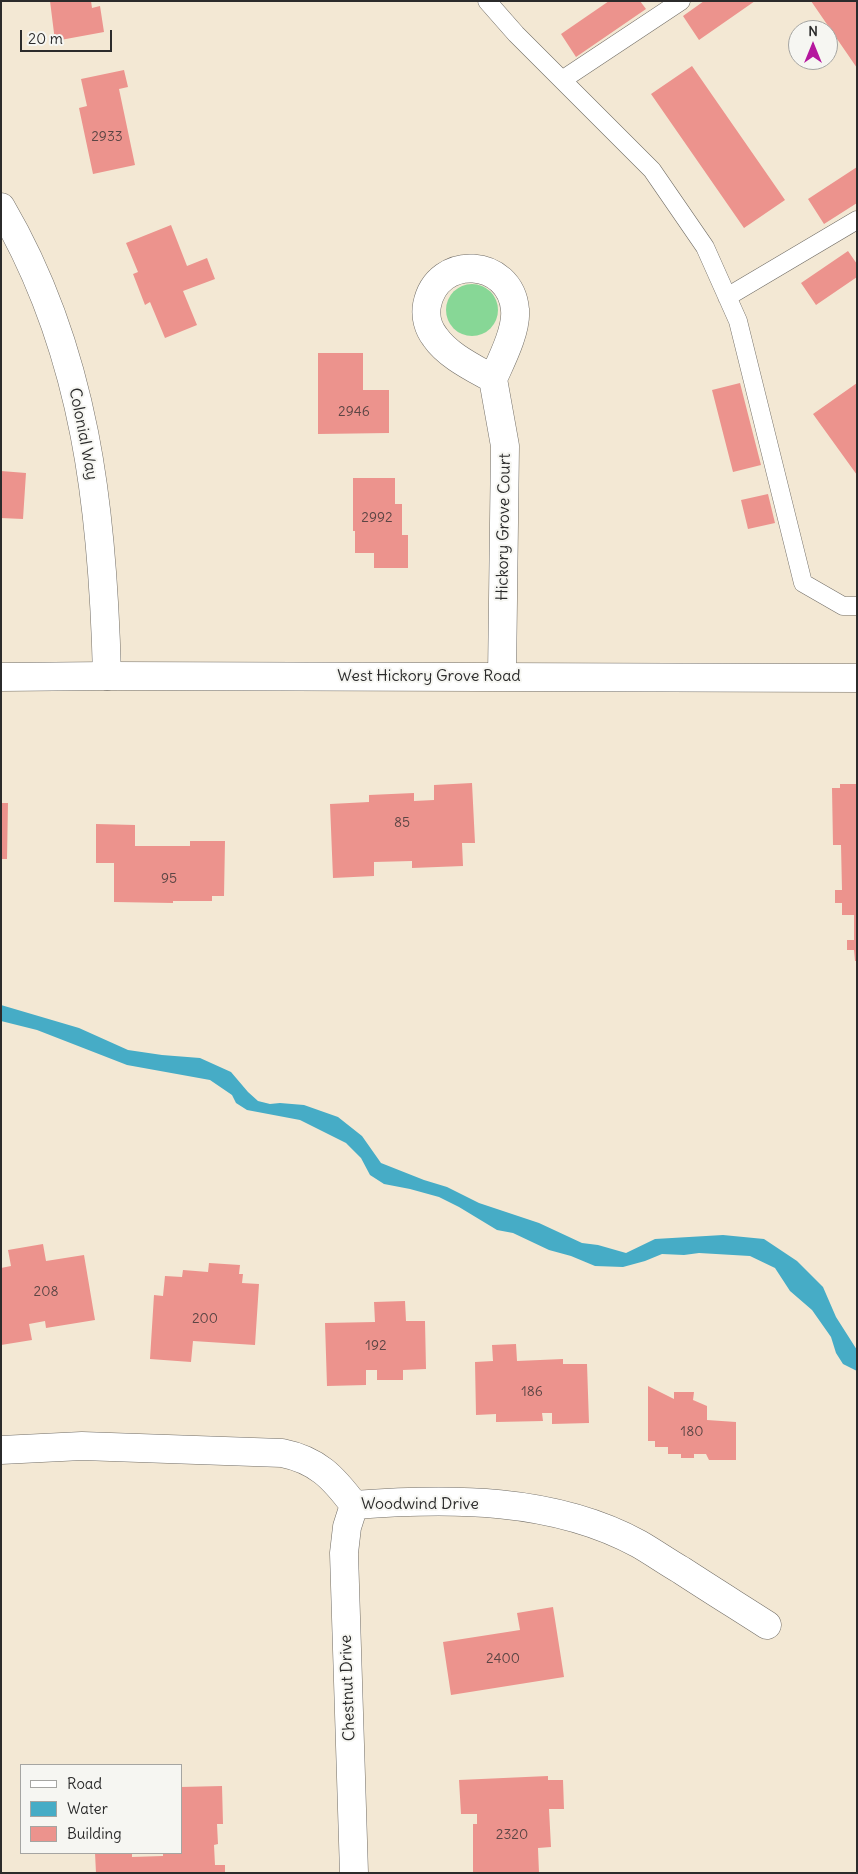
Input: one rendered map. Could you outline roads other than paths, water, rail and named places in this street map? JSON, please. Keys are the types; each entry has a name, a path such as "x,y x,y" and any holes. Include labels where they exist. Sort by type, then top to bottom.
{"street":[{"name":"Colonial Way","path":"1,207 44,292 64,348 81,411 91,468 102,570 107,676"},
{"name":"Hickory Grove Court","path":"494,379 505,446 502,676"},
{"name":"West Hickory Grove Road","path":"1,677 502,676 857,678"},
{"name":"Woodwind Drive","path":"1,1450 82,1446 282,1453 303,1459 322,1469 340,1486 354,1505 391,1502 472,1502 550,1511 601,1527 639,1544 768,1625"},
{"name":"Chestnut Drive","path":"354,1505 347,1527 344,1553 354,1873"}],"lane":[{"path":"487,1 516,34 652,170 705,247 738,321 803,583 843,606 857,606"},
{"path":"562,80 681,1"},
{"path":"727,297 857,220"}],"water":[{"path":"1,1005 79,1028 128,1050 200,1058 231,1072 258,1101 270,1104 304,1105 338,1117 362,1136 381,1163 447,1187 479,1203 539,1223 582,1243 598,1245 626,1253 655,1239 723,1235 764,1239 797,1261 823,1287 836,1317 857,1350 857,1371 843,1364 836,1353 831,1337 812,1310 790,1291 775,1268 750,1256 699,1253 684,1255 662,1254 623,1267 595,1266 571,1256 549,1250 513,1233 497,1230 439,1197 384,1184 370,1175 361,1158 346,1143 300,1120 247,1110 236,1103 232,1095 210,1080 127,1065 37,1030 1,1021"}]}
